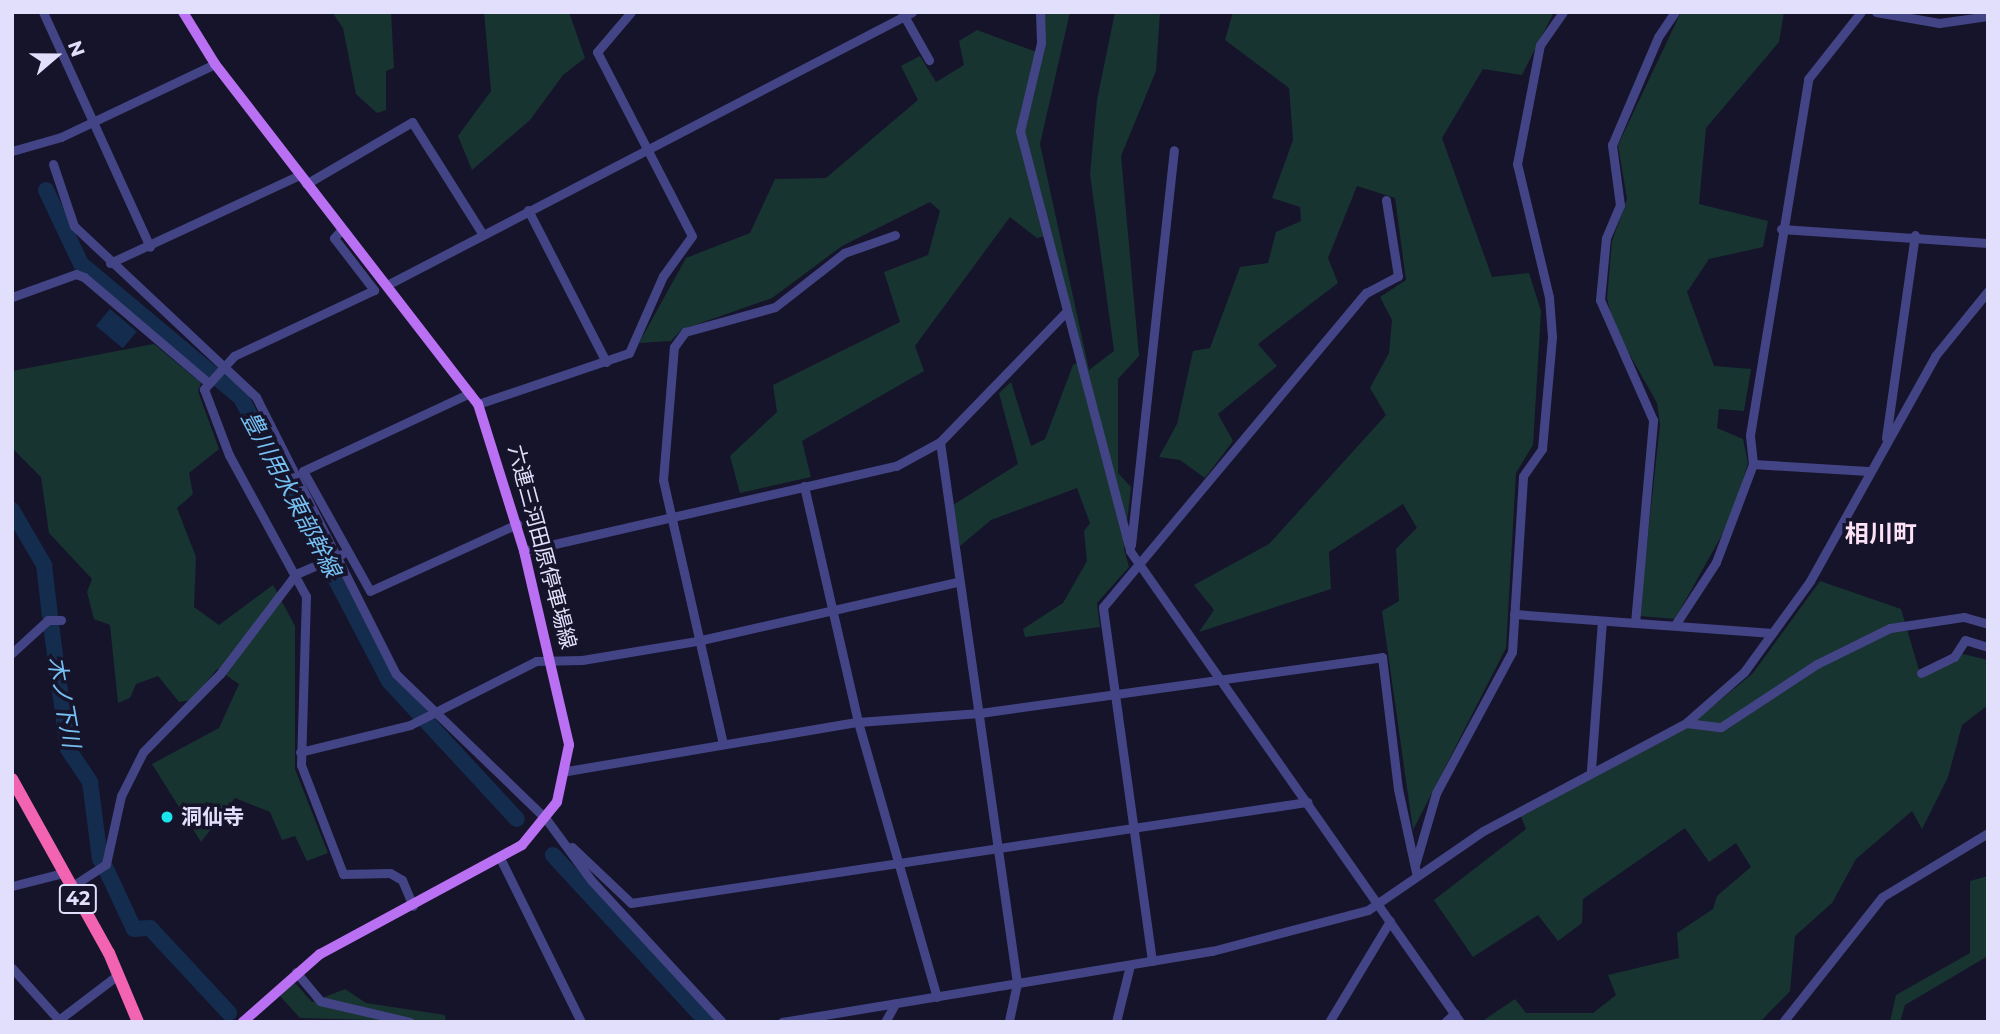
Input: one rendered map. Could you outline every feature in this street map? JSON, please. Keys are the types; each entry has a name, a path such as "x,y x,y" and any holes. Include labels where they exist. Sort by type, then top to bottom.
{"highway":[{"name":"42","path":"12,779 119,974 138,1022"}],"main road":[{"name":"六連三河田原停車場線","path":"183,12 215,64 478,404 517,524 554,662 567,725 567,771 546,819 501,860 296,972 243,1022"}],"street":[{"path":"43,12 150,247"},
{"path":"478,404 629,353 663,276 692,236 597,52 631,12"},
{"path":"1040,12 1041,43 1020,131 1065,313 1130,551 1137,567 1380,904 1457,1018 1445,1022"},
{"path":"1415,869 1436,793 1512,652 1523,476 1542,449 1552,337 1549,297 1517,164 1540,46 1563,12"},
{"path":"1635,623 1653,419 1600,300 1606,237 1620,205 1612,145 1658,37 1675,12"},
{"path":"1675,625 1716,562 1753,464 1750,435 1781,229 1808,79 1861,12"},
{"path":"1876,12 1939,23 1988,16"},
{"path":"387,285 482,233 906,14 929,60"},
{"path":"12,151 93,123 215,64"},
{"path":"110,263 303,180 412,122 482,233"},
{"path":"1130,551 1174,150"},
{"path":"53,164 74,226 110,263 225,362 278,434 340,555 369,591 517,524"},
{"path":"1152,961 1104,607 1366,293 1398,276 1386,201"},
{"path":"528,210 606,362"},
{"path":"342,229 334,238 374,290 225,362 206,382 205,396 229,455 306,596 300,752 343,874 390,873 402,880 413,906"},
{"path":"1781,229 1915,235 1988,243"},
{"path":"723,744 697,641 663,480 680,339 775,307 844,253 895,235"},
{"path":"1886,443 1915,235"},
{"path":"12,297 76,274 206,382"},
{"path":"782,1022 1212,951 1380,904 1415,869 1591,770 1686,723 1744,672 1810,581 1868,471 1935,356 1988,291"},
{"path":"524,551 896,467 940,442 1065,313"},
{"path":"470,393 303,471 396,674 430,712 546,819 570,846 631,903 1307,802"},
{"path":"940,442 957,582 979,713 1017,983 1009,1022"},
{"path":"1753,464 1868,471"},
{"path":"804,486 858,722 937,997"},
{"path":"71,887 106,864 121,796 143,752 220,674 296,574 340,555"},
{"path":"300,752 410,725 430,712 536,661 554,662 697,641 957,582"},
{"path":"1514,614 1772,633"},
{"path":"1686,723 1721,727 1817,664 1890,628 1964,617 1988,624"},
{"path":"12,653 48,620 61,620"},
{"path":"1591,770 1602,621"},
{"path":"1921,673 1954,657 1965,640 1988,647"},
{"path":"567,771 858,722 979,713 1382,657 1398,789 1415,869"},
{"path":"1783,1022 1882,897 1988,833"},
{"path":"570,846 591,880 722,1022"},
{"path":"501,860 581,1022"},
{"path":"12,886 63,873"},
{"path":"1329,1022 1390,921"},
{"path":"1116,1022 1130,965"},
{"path":"12,968 57,1020 119,974"},
{"path":"296,972 320,1001 410,1022"},
{"path":"885,1022 895,1004"}],"green space":[{"path":"332,12 391,12 394,68 386,71 386,110 377,113 356,94 343,28"},
{"path":"484,12 569,12 585,58 563,75 530,120 472,170 458,136 491,91"},
{"path":"1045,12 1070,12 1040,144 1089,370 1114,351 1090,174 1097,100 1115,12 1160,12 1156,71 1121,156 1139,356 1118,379 1118,473 1131,487 1124,549 1129,567 1097,603 1100,627 1025,637 1023,629 1063,603 1087,561 1084,531 1090,523 1077,488 991,520 960,546 953,505 1018,464 999,393 1011,382 1031,446 1045,439 1073,365 1081,361 1049,235 1037,238 1010,217 915,346 924,371 802,441 811,477 740,493 730,456 777,412 773,385 900,322 884,272 928,255 940,211 930,202 842,246 772,298 681,330 671,341 639,343 686,258 750,233 775,179 826,178 918,100 901,66 920,56 936,82 964,65 959,41 977,30 1042,54"},
{"path":"1233,12 1554,12 1522,75 1483,69 1442,138 1492,277 1529,273 1541,311 1533,445 1516,473 1506,648 1413,830 1382,611 1399,601 1396,549 1417,528 1403,504 1329,552 1331,589 1199,632 1214,610 1194,585 1269,544 1386,415 1370,388 1389,353 1392,320 1380,297 1406,280 1395,198 1357,186 1328,258 1338,283 1258,344 1277,366 1218,414 1233,441 1205,478 1180,460 1159,457 1177,424 1193,351 1210,348 1240,267 1268,263 1276,232 1301,221 1300,207 1272,198 1293,140 1289,88 1225,40"},
{"path":"1681,12 1784,12 1779,42 1706,128 1699,204 1768,221 1763,247 1709,259 1687,292 1714,366 1751,369 1744,411 1719,409 1717,428 1743,439 1748,463 1733,515 1675,619 1639,616 1660,425 1657,403 1613,325 1607,298 1612,241 1627,199 1618,145"},
{"path":"154,344 201,383 198,391 219,449 189,473 193,494 177,508 196,557 194,607 219,625 273,585 295,626 295,769 328,853 307,861 295,836 282,840 270,812 235,798 201,842 152,764 219,728 239,684 217,669 192,700 179,702 158,676 136,684 130,698 118,703 110,625 94,619 87,592 92,579 49,533 41,477 12,448 12,371"},
{"path":"1820,581 1901,609 1921,677 1963,654 1988,660 1988,705 1962,725 1948,777 1922,829 1912,811 1856,859 1832,903 1795,936 1790,991 1760,1022 1481,1022 1515,999 1526,1013 1593,1013 1616,995 1608,975 1679,958 1677,933 1713,909 1717,896 1751,867 1736,843 1709,862 1685,828 1583,899 1582,923 1558,941 1538,915 1473,957 1434,900 1526,829 1520,814 1687,728 1753,673"},
{"path":"1988,876 1988,956 1905,1005 1900,1022 1890,1022 1896,995 1970,953 1970,881"},
{"path":"295,983 312,1002 345,989 366,1003 445,1015 446,1022 300,1018 280,996"}],"water":[{"path":"110,309 137,331 123,348 96,326"}],"waterway":[{"name":"豊川用水東部幹線","path":"46,190 81,264 241,398 389,681 517,819"},
{"name":"木ノ下川","path":"12,510 44,565 50,616"},
{"name":"木ノ下川","path":"51,625 68,749 90,782 100,859"},
{"name":"豊川用水東部幹線","path":"553,855 707,1022"},
{"name":"木ノ下川","path":"106,869 134,929 150,928 229,1013"}],"place":[{"name":"洞仙寺","path":"167,817"}],"district":[{"name":"相川町","path":"1881,534"}]}
